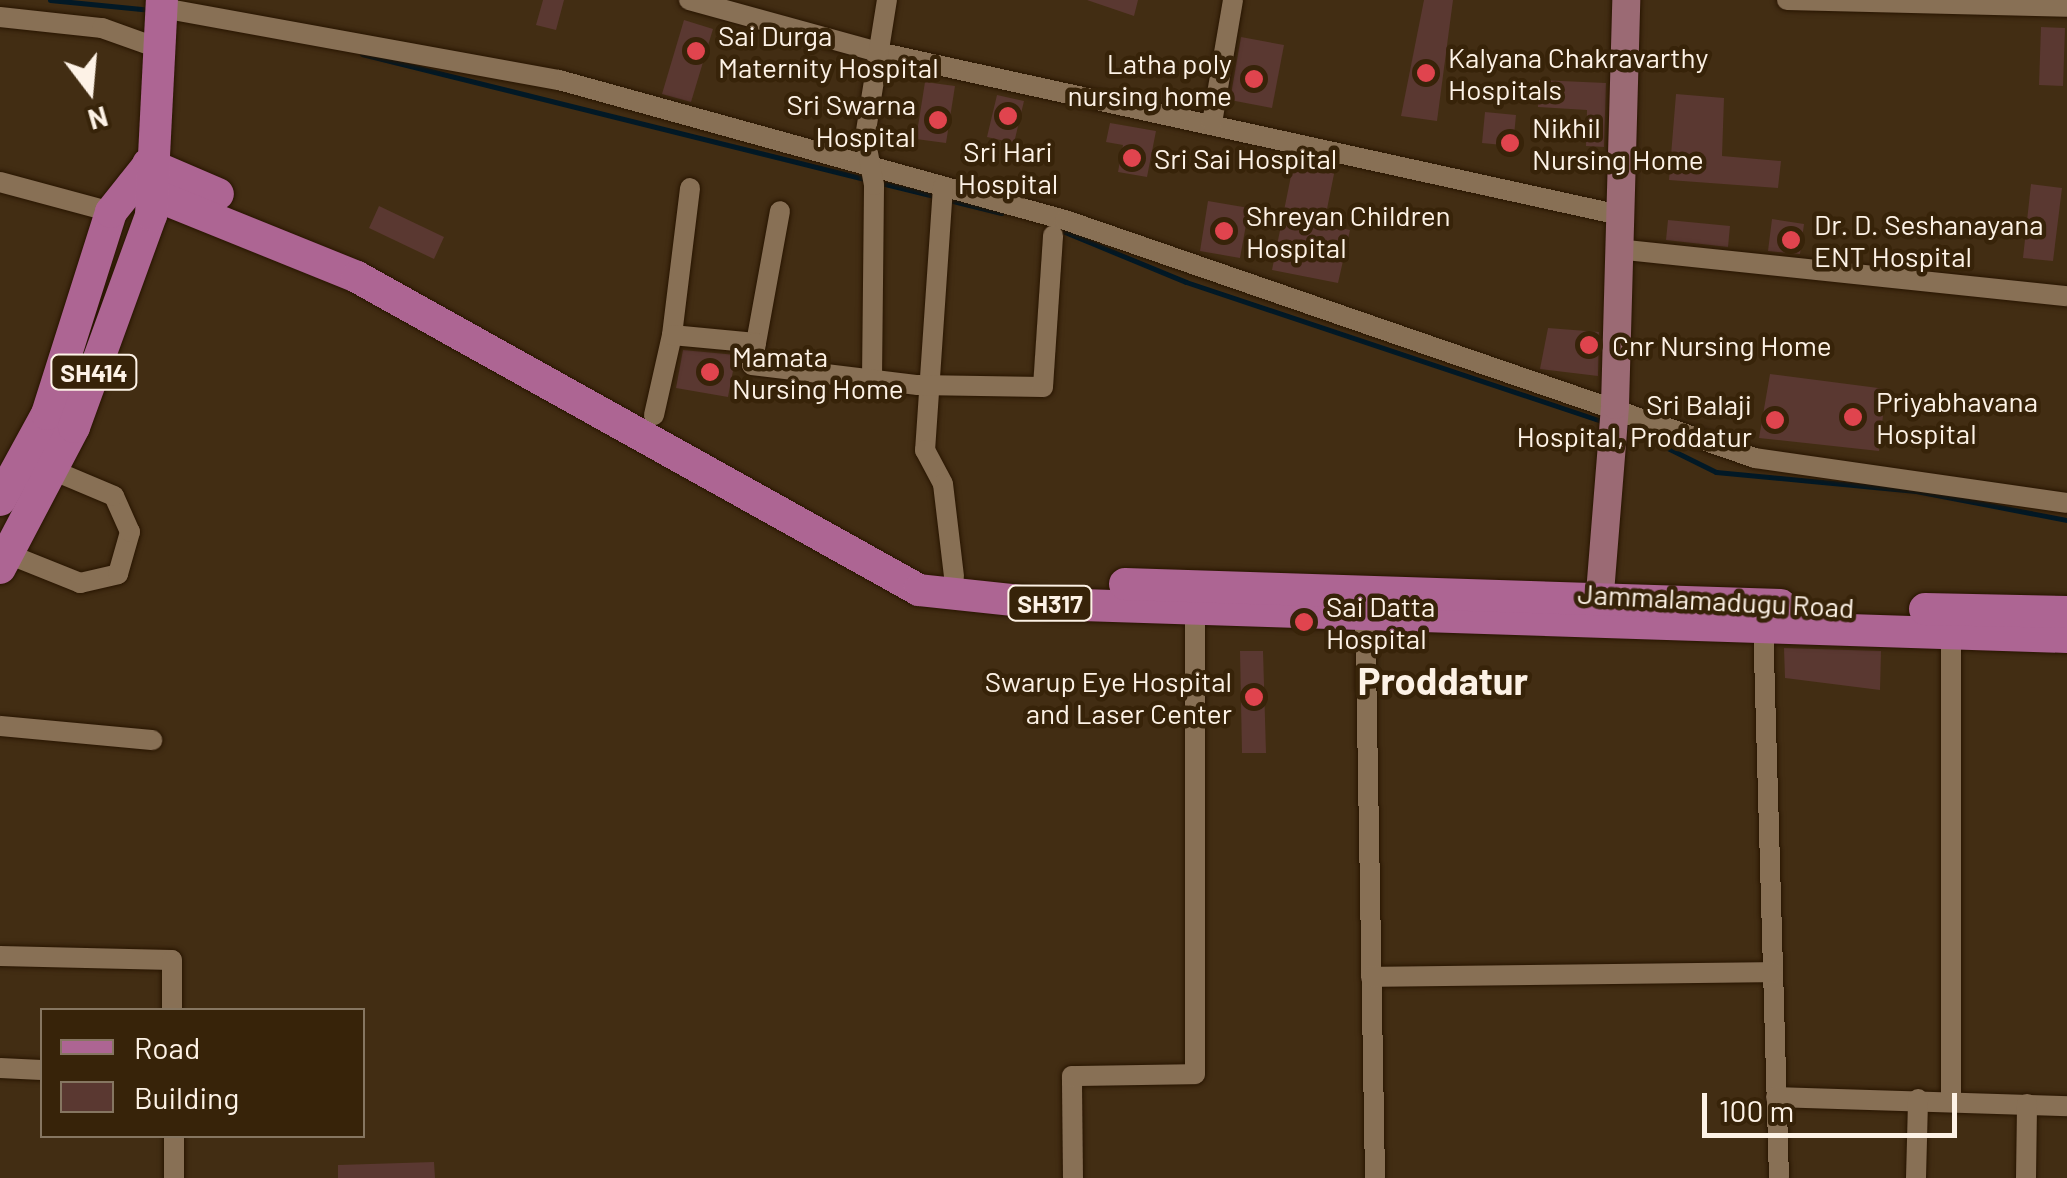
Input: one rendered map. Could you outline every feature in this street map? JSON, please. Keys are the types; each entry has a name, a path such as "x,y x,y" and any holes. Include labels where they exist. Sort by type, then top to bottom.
{"main road":[{"path":"1600,593 1615,405 1626,0"},
{"path":"143,181 158,48 168,5"},
{"name":"SH414","path":"0,500 46,460 111,212 143,181"},
{"name":"SH414","path":"4,561 151,215 143,181"},
{"name":"SH317","path":"143,181 342,246 654,415 856,538 954,576 1195,597"},
{"name":"SH317","path":"143,181 356,277 918,590 1763,616"},
{"name":"Jammalamadugu Road","path":"1365,601 1600,593 1763,616 1951,620 2067,612"},
{"name":"SH317","path":"1951,620 2067,638"}],"street":[{"path":"689,0 878,52 1620,215"},
{"path":"872,379 870,167 864,137 887,0"},
{"path":"1212,123 1233,0"},
{"path":"1787,0 2067,7"},
{"path":"168,5 560,80 943,187 1615,405 1636,421 1756,458 2067,502"},
{"path":"0,17 102,28 158,48"},
{"path":"0,182 111,212"},
{"path":"943,187 925,450 944,484 954,576"},
{"path":"654,415 672,335 690,188"},
{"path":"780,211 752,365 932,385 1042,387 1053,235"},
{"path":"1617,248 2067,296"},
{"path":"672,335 756,343"},
{"path":"4,561 80,583 118,574 130,532 114,496 46,460"},
{"path":"1074,1178 1072,1076 1195,1074 1195,597"},
{"path":"1365,601 1375,1178"},
{"path":"1763,616 1779,1178"},
{"path":"1951,620 1951,1101"},
{"path":"0,726 152,740"},
{"path":"0,956 172,960 172,1008"},
{"path":"1371,977 1772,972"},
{"path":"0,1068 40,1070"},
{"path":"1776,1097 2067,1106"},
{"path":"1916,1178 1918,1099"},
{"path":"2026,1178 2027,1104"},
{"path":"174,1138 174,1178"}],"building":[{"path":"543,0 564,0 556,30 536,25"},
{"path":"1087,0 1138,0 1134,16"},
{"path":"1424,0 1453,0 1437,121 1401,116"},
{"path":"684,20 713,29 691,102 662,94"},
{"path":"2041,27 2065,28 2063,86 2039,85"},
{"path":"1241,37 1284,45 1272,108 1230,100"},
{"path":"1539,80 1606,83 1604,147 1586,146 1587,110 1538,107"},
{"path":"925,82 955,86 946,143 916,139"},
{"path":"1676,94 1724,98 1722,156 1781,161 1778,188 1669,180"},
{"path":"997,95 1024,101 1014,143 987,137"},
{"path":"1485,112 1516,115 1513,146 1482,143"},
{"path":"1110,123 1156,131 1147,177 1118,172 1123,145 1106,142"},
{"path":"1294,161 1335,169 1324,224 1350,230 1338,283 1272,270"},
{"path":"2031,184 2062,188 2053,261 2023,258"},
{"path":"1208,201 1249,208 1240,258 1200,251"},
{"path":"379,206 444,237 434,259 369,228"},
{"path":"1772,219 1804,224 1800,254 1768,251"},
{"path":"1668,220 1730,226 1728,247 1666,240"},
{"path":"1548,328 1599,332 1598,376 1540,369"},
{"path":"683,350 736,355 728,397 676,388"},
{"path":"1770,374 1886,389 1879,451 1759,438"},
{"path":"1784,648 1881,651 1880,690 1785,678"},
{"path":"1240,651 1263,651 1266,753 1242,753"},
{"path":"434,1162 435,1178 338,1178 338,1165"}],"waterway":[{"path":"50,0 152,10"},
{"path":"362,54 865,179"},
{"path":"881,183 938,197"},
{"path":"949,200 1001,213"},
{"path":"1060,230 1186,282 1605,422"},
{"path":"1621,425 1716,472 1916,491 2067,520"}],"place":[{"name":"Sai Durga Maternity Hospital","path":"696,51"},
{"name":"Kalyana Chakravarthy Hospitals","path":"1426,73"},
{"name":"Latha poly nursing home","path":"1254,79"},
{"name":"Sri Hari Hospital","path":"1008,116"},
{"name":"Sri Swarna Hospital","path":"938,120"},
{"name":"Nikhil Nursing Home","path":"1510,143"},
{"name":"Sri Sai Hospital","path":"1132,158"},
{"name":"Shreyan Children Hospital","path":"1224,231"},
{"name":"Dr. D. Seshanayana ENT Hospital","path":"1791,240"},
{"name":"Cnr Nursing Home","path":"1589,345"},
{"name":"Mamata Nursing Home","path":"710,372"},
{"name":"Priyabhavana Hospital","path":"1853,417"},
{"name":"Sri Balaji Hospital, Proddatur","path":"1775,420"},
{"name":"Sai Datta Hospital","path":"1304,622"},
{"name":"Swarup Eye Hospital and Laser Center","path":"1254,697"}],"district":[{"name":"Proddatur","path":"1443,681"}]}
